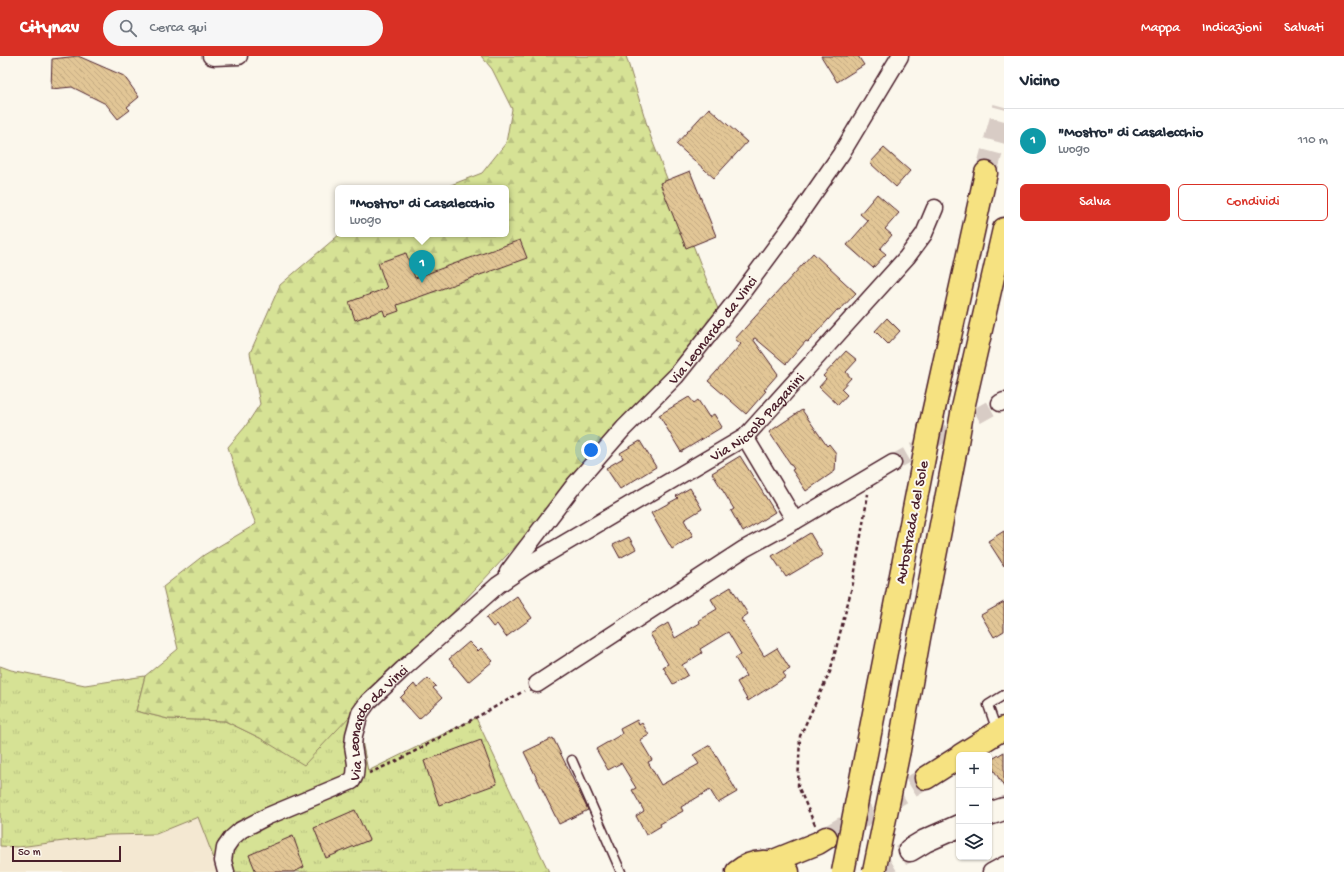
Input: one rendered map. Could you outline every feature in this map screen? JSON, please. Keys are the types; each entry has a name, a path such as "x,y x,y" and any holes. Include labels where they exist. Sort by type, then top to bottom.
{"main road":[{"name":"Autostrada del Sole","path":"843,872 930,427 986,173"},
{"name":"Autostrada del Sole","path":"874,872 899,750 920,630 963,408 1004,229"},
{"path":"966,752 1001,730"},
{"path":"926,778 956,759"},
{"path":"992,813 1004,809"},
{"path":"910,850 925,841 956,827"},
{"path":"737,872 741,868 758,861 779,867 822,840"},
{"path":"799,872 805,858 822,840"}],"street":[{"path":"211,56 239,56"},
{"name":"Via Leonardo da Vinci","path":"498,585 575,484 624,428 676,376 738,298 789,229 841,154 900,56"},
{"name":"Via Niccolò Paganini","path":"526,566 746,437 907,257 924,234 935,208"},
{"path":"746,437 795,521"},
{"path":"537,684 744,549 795,521 893,463"},
{"name":"Via Leonardo da Vinci","path":"226,872 223,861 225,848 232,838 241,830 268,816 352,781 355,775 356,764 353,746 355,728 360,713 368,702 498,585 526,566"},
{"path":"991,872 1004,865"}],"lane":[{"path":"1001,730 988,705 1004,696"},
{"path":"572,760 621,872"}],"path":[{"path":"822,840 798,786 800,736 830,672 853,583 871,476"},
{"path":"352,781 397,761 537,684"}],"shaded area":[{"path":"198,817 219,872 0,872 0,846 19,847 109,835 156,834"}],"green space":[{"path":"481,56 626,56 650,135 718,309 650,403 446,620 366,699 304,765 260,738 225,721 168,719 136,711 145,676 178,649 163,587 204,555 256,524 239,483 228,447 245,427 260,404 250,353 280,285 336,237 509,237 509,185 451,185 482,173 506,143 512,109 492,69"},
{"path":"0,666 11,670 85,685 145,676 136,711 168,719 225,721 260,738 366,699 361,736 368,771 476,718 549,872 219,872 198,817 156,834 109,835 19,847 0,846"}],"building":[{"path":"78,56 124,76 139,97 127,107 130,110 118,119 106,104 72,87 51,89 52,59"},
{"path":"821,56 858,56 864,65 837,82"},
{"path":"709,108 747,142 714,178 676,144"},
{"path":"884,148 910,171 896,187 870,163"},
{"path":"690,171 716,236 686,248 660,183"},
{"path":"877,194 899,213 885,229 892,235 880,249 886,254 873,268 847,245 868,221 860,214"},
{"path":"520,240 527,258 397,305 399,311 385,316 383,310 355,320 349,302 387,288 378,263 406,253 415,278"},
{"path":"813,253 856,293 839,311 837,310 808,342 806,341 786,364 755,338 753,339 778,374 764,390 766,391 746,414 708,381 741,344 735,339"},
{"path":"887,318 900,331 888,344 875,331"},
{"path":"846,351 857,360 846,372 851,378 841,389 847,395 838,405 819,387 826,379 823,376"},
{"path":"689,397 694,403 698,400 709,417 714,414 722,427 681,452 659,415"},
{"path":"802,410 827,446 829,444 836,453 835,471 806,491 792,470 794,469 769,432"},
{"path":"640,441 656,467 620,489 606,468 623,458 620,453"},
{"path":"740,456 775,512 743,532 731,511 734,509 712,473"},
{"path":"690,488 702,509 684,520 693,536 672,549 651,513 678,498 676,496"},
{"path":"1004,531 1004,566 988,541"},
{"path":"810,533 823,555 786,577 772,556"},
{"path":"629,537 636,549 620,558 613,545"},
{"path":"731,587 748,614 741,619 764,656 777,648 790,669 783,673 786,677 748,701 737,682 746,676 735,658 741,654 728,632 700,649 702,653 682,665 688,675 673,684 663,667 668,664 650,634 668,623 675,638 700,623 699,620 717,609 711,599"},
{"path":"517,596 532,618 506,637 497,624 493,627 486,618"},
{"path":"1004,602 1004,631 994,637 981,615"},
{"path":"469,642 478,651 481,648 493,661 468,682 449,659"},
{"path":"428,678 436,686 433,688 442,698 419,719 400,698 414,684 417,688"},
{"path":"637,720 639,725 642,723 649,735 640,740 652,760 648,762 661,785 699,764 693,755 710,745 737,792 718,803 710,790 681,807 683,811 660,824 661,826 646,835 636,816 644,811 632,790 636,788 621,763 608,770 596,749 622,734 620,729"},
{"path":"553,738 588,810 559,824 524,752"},
{"path":"481,740 497,784 439,805 424,761"},
{"path":"1004,752 1004,787 992,767 992,759"},
{"path":"355,810 369,840 326,858 314,828"},
{"path":"293,836 304,867 294,872 256,872 249,855"}],"tunnel":[{"path":"986,173 1004,107"},
{"path":"893,463 1000,403"},
{"path":"826,838 926,778"},
{"path":"872,872 910,850"}],"place":[{"name":"\"Mostro\" di Casalecchio","path":"422,283"}]}
